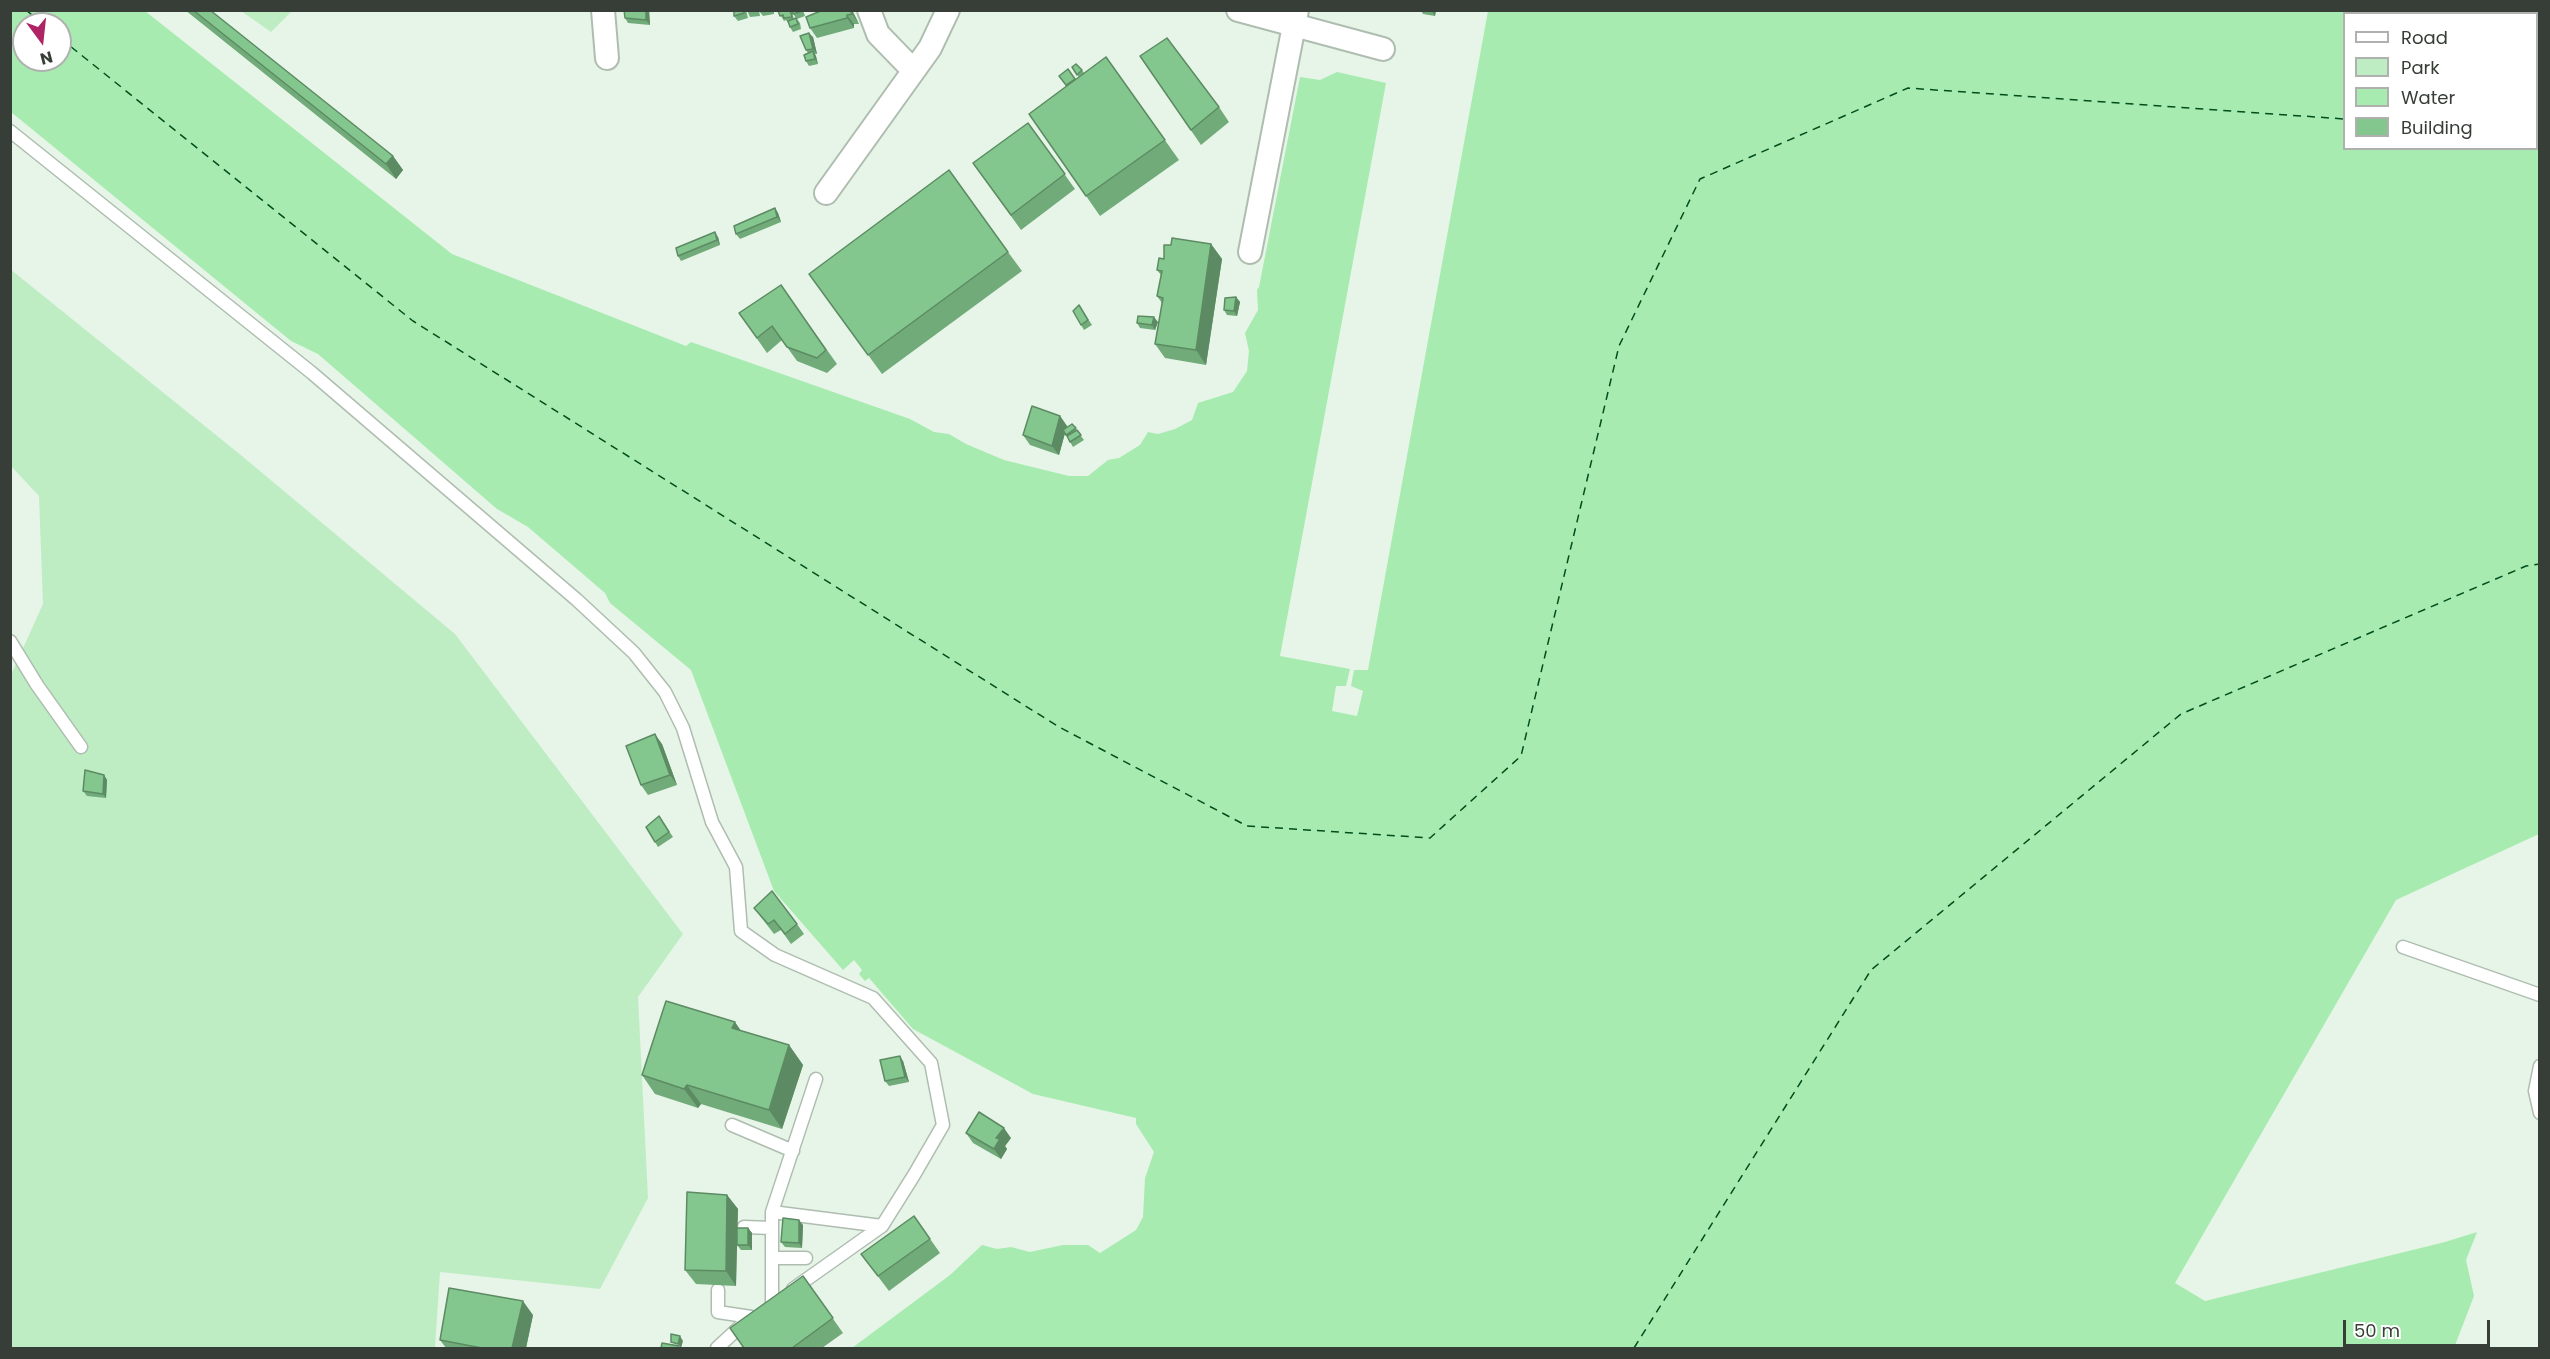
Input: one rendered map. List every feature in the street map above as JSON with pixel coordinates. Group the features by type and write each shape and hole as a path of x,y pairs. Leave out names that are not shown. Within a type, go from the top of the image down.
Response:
{"street":[{"path":"603,10 607,58"},
{"path":"869,10 878,34 913,70"},
{"path":"826,194 930,48 948,10"},
{"path":"1238,10 1296,17 1383,49"},
{"path":"1250,252 1296,17"}],"lane":[{"path":"10,131 312,373 577,600 634,653 665,692 683,728 712,822 736,867 741,930 775,955 873,998 931,1064 943,1125 882,1226 825,1268 751,1317 717,1348"},
{"path":"10,641 37,685 81,747"},
{"path":"2403,947 2540,995"},
{"path":"2540,1066 2535,1091 2540,1113"},
{"path":"772,1303 772,1212 816,1079"},
{"path":"732,1125 793,1151"},
{"path":"772,1212 882,1226"},
{"path":"744,1227 772,1228"},
{"path":"772,1258 806,1258"},
{"path":"717,1290 718,1312 751,1317"}],"green space":[{"path":"241,11 292,11 271,32"},
{"path":"10,269 242,456 455,634 683,934 638,997 648,1198 600,1289 440,1272 435,1348 11,1348 10,677 43,604 39,496 11,466"}],"water":[{"path":"10,11 145,11 452,254 686,346 691,342 910,419 934,432 949,434 1004,460 1069,476 1088,476 1108,460 1119,458 1140,445 1148,432 1158,434 1175,429 1192,420 1198,403 1233,392 1247,371 1249,351 1245,333 1258,310 1257,290 1300,77 1320,80 1337,72 1386,83 1280,656 1350,669 1346,686 1336,686 1332,711 1357,716 1363,691 1351,686 1354,670 1368,670 1488,11 2539,11 2539,834 2396,900 2175,1283 2205,1301 2445,1242 2477,1232 2466,1260 2474,1296 2454,1348 852,1348 950,1275 982,1245 997,1249 1011,1247 1030,1252 1063,1245 1088,1245 1100,1253 1136,1230 1143,1217 1145,1178 1154,1152 1136,1124 1136,1118 1033,1094 913,1029 869,978 865,981 859,974 862,970 854,960 843,970 774,891 691,670 610,603 605,593 528,527 497,509 318,354 291,341 11,112"}],"building":[{"path":"193,10 210,10 393,156 386,164"},
{"path":"624,10 646,10 646,20 625,18"},
{"path":"734,10 744,10 744,13 734,16"},
{"path":"790,10 792,17 784,18 778,11"},
{"path":"792,10 802,10 802,11 793,14"},
{"path":"823,10 850,10 852,14 847,15 847,18 810,28 806,17"},
{"path":"796,18 798,24 790,27 788,21"},
{"path":"809,33 813,49 806,50 800,36"},
{"path":"1167,38 1219,107 1191,130 1140,56"},
{"path":"813,51 815,59 806,61 804,55"},
{"path":"1106,57 1165,140 1086,196 1029,114"},
{"path":"1076,64 1082,70 1077,75 1072,67"},
{"path":"1068,69 1075,79 1066,85 1059,76"},
{"path":"1028,123 1065,174 1011,215 973,163"},
{"path":"949,170 1008,252 868,355 809,274"},
{"path":"775,208 777,217 736,234 734,226"},
{"path":"715,232 717,240 678,256 676,248"},
{"path":"1172,238 1211,244 1196,350 1155,344 1163,298 1157,296 1162,271 1157,270 1159,258 1164,259 1164,245 1171,245"},
{"path":"781,285 826,350 817,358 787,347 772,326 757,338 739,313"},
{"path":"1236,297 1234,311 1224,310 1225,298"},
{"path":"1079,305 1088,320 1081,325 1073,311"},
{"path":"1138,316 1154,317 1152,325 1137,323"},
{"path":"1032,406 1060,416 1052,446 1023,435"},
{"path":"1072,424 1076,428 1066,435 1063,430"},
{"path":"1077,430 1081,435 1070,442 1067,436"},
{"path":"655,734 670,775 641,785 626,746"},
{"path":"85,770 104,775 103,794 83,791"},
{"path":"659,816 669,832 655,842 646,827"},
{"path":"772,891 797,924 785,934 774,920 768,924 754,908"},
{"path":"666,1001 735,1022 732,1028 789,1045 769,1110 687,1085 684,1089 642,1075"},
{"path":"900,1056 905,1077 885,1081 880,1060"},
{"path":"979,1112 1004,1128 996,1138 1000,1139 994,1149 966,1133"},
{"path":"687,1192 727,1195 726,1271 685,1270"},
{"path":"914,1216 930,1239 878,1276 861,1254"},
{"path":"783,1218 799,1220 799,1243 781,1242"},
{"path":"737,1228 748,1228 748,1245 737,1245"},
{"path":"803,1276 833,1318 792,1348 744,1348 730,1328"},
{"path":"449,1288 523,1301 512,1348 482,1348 440,1340"},
{"path":"671,1334 680,1336 678,1344 671,1342"},
{"path":"662,1343 679,1346 678,1348 661,1348"}],"ferry route":[{"path":"72,48 413,321 1059,727 1247,826 1430,838 1521,756 1619,346 1700,179 1908,88 2343,119"},
{"path":"1634,1348 1871,970 2181,714 2526,566 2540,564"}]}
